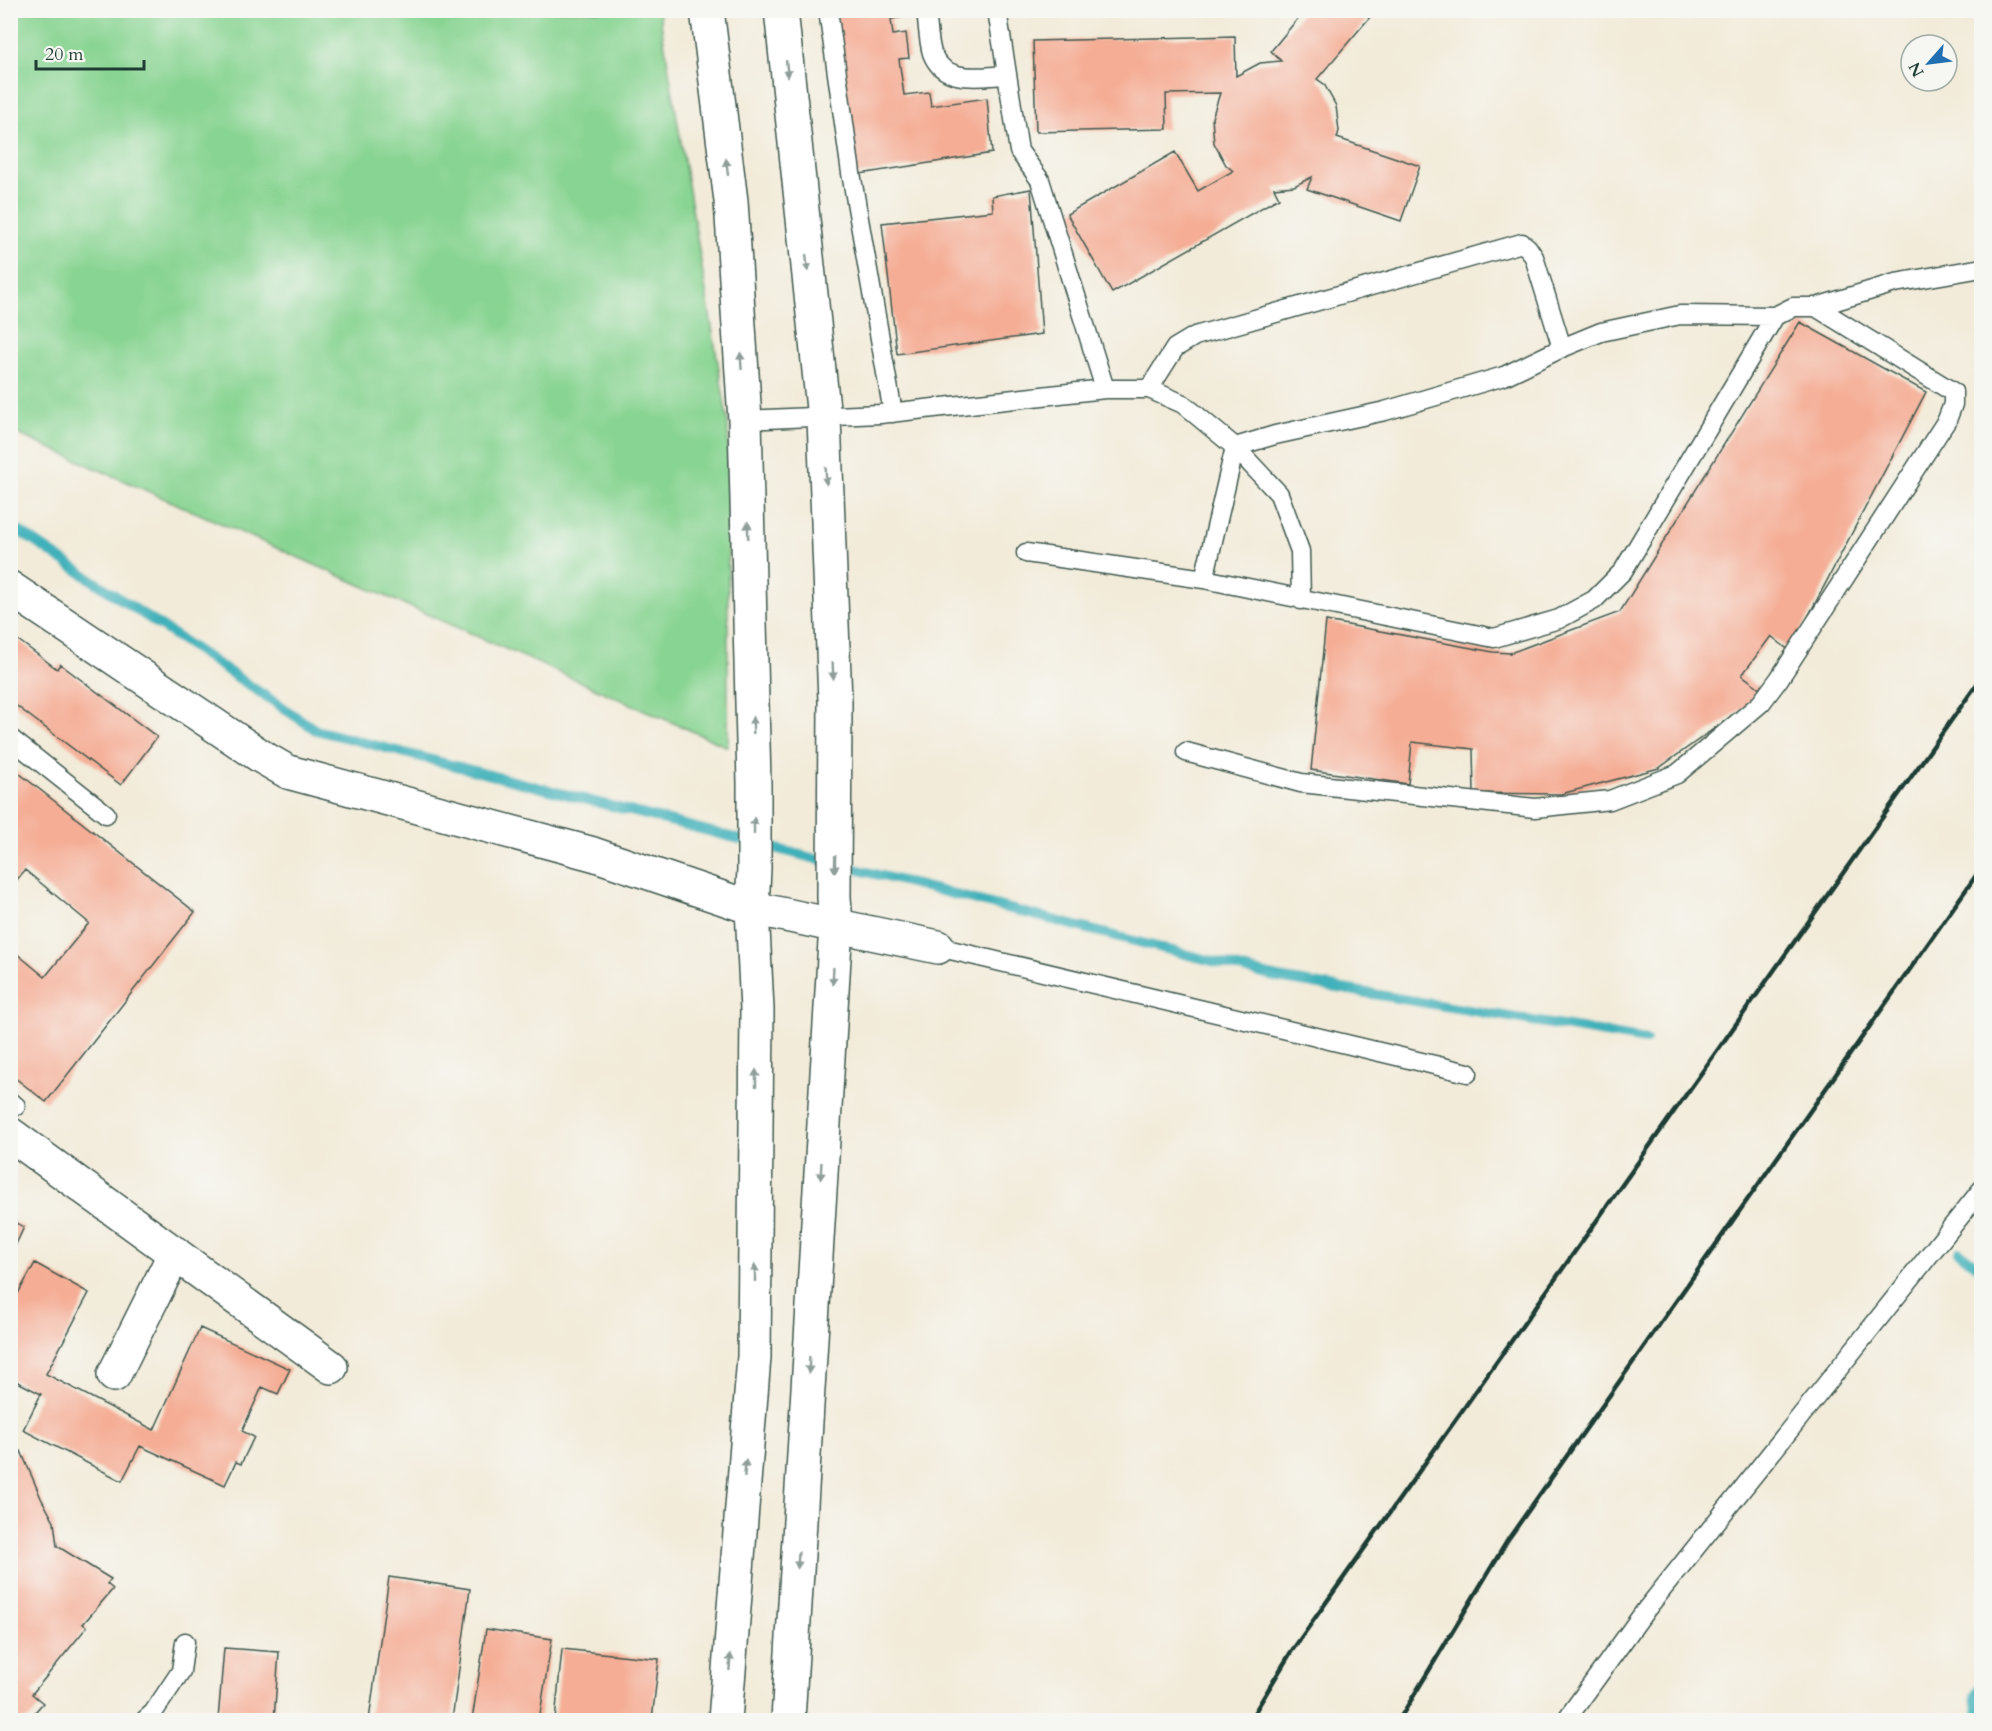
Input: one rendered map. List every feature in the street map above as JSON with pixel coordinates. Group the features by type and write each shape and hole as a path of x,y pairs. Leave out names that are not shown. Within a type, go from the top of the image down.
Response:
{"street":[{"path":"707,10 731,201 745,420 754,783 752,908 757,1010 754,1357 726,1720"},
{"path":"781,10 824,418 835,701 835,911 788,1720"},
{"path":"10,588 262,758 288,772 593,854 752,908 835,911 938,947"},
{"path":"12,1114 175,1253 331,1366"},
{"path":"114,1375 175,1253"}],"lane":[{"path":"828,10 851,173 893,413"},
{"path":"926,10 932,52 938,65 945,71 962,77 1007,75"},
{"path":"997,10 1019,151 1040,180 1105,389"},
{"path":"1149,389 1175,348 1195,336 1522,243 1534,256 1562,348"},
{"path":"1235,447 1275,435 1385,411 1504,376 1601,332 1680,315 1775,316 1793,307 1816,307 1895,283 1982,268"},
{"path":"1186,752 1301,783 1534,808 1610,800 1677,774 1761,703 1779,679 1947,420 1953,404 1953,392 1816,307"},
{"path":"1026,553 1204,579 1494,638 1559,619 1594,600 1623,570 1775,316"},
{"path":"745,420 893,413 1105,389 1149,389 1183,405 1235,447 1279,494 1300,551 1301,600"},
{"path":"1204,579 1235,447"},
{"path":"10,738 106,814"},
{"path":"938,947 1468,1072"},
{"path":"1566,1720 1645,1611 1982,1189"},
{"path":"145,1720 153,1713 181,1671 185,1642"}],"green space":[{"path":"11,10 659,11 728,423 728,747 11,431"}],"building":[{"path":"835,10 904,10 904,17 891,19 893,35 906,33 909,58 899,59 904,95 929,92 931,106 987,98 992,153 854,175"},
{"path":"1305,10 1376,10 1317,79 1324,84 1336,106 1339,131 1337,138 1420,166 1401,221 1307,189 1312,177 1294,186 1274,188 1279,198 1112,293 1067,214 1175,152 1198,191 1233,171 1226,165 1214,143 1212,118 1220,93 1166,94 1167,129 1036,132 1033,41 1235,36 1236,76 1260,63 1281,61 1271,51"},
{"path":"1031,189 1042,334 897,354 882,223 993,211 992,196"},
{"path":"1800,322 1926,392 1790,651 1771,636 1742,675 1765,692 1659,768 1561,794 1474,793 1473,749 1412,742 1408,784 1311,770 1326,621 1493,652 1510,653 1620,612"},
{"path":"10,634 57,669 60,664 157,737 121,785 10,701"},
{"path":"10,766 195,912 46,1102 10,1074 10,948 45,977 89,923 25,870 10,888"},
{"path":"10,1220 24,1227 10,1257"},
{"path":"35,1263 89,1293 46,1374 154,1430 200,1328 290,1369 278,1394 262,1387 242,1431 254,1437 241,1464 236,1462 225,1485 140,1446 122,1481 23,1430 41,1394 10,1378 10,1308"},
{"path":"21,1451 54,1522 57,1546 111,1579 107,1584 113,1589 83,1624 87,1627 32,1694 43,1703 28,1720 10,1720 10,1569 16,1562 10,1554 10,1459"},
{"path":"389,1577 470,1589 452,1720 369,1720"},
{"path":"486,1629 552,1639 539,1720 472,1720"},
{"path":"224,1648 279,1652 274,1720 218,1720"},
{"path":"562,1649 659,1659 652,1720 555,1720"}],"waterway":[{"path":"10,525 316,730 1278,978 1646,1040"},
{"path":"1959,1252 1982,1270"},
{"path":"1979,1720 1975,1695 1982,1684"}],"railway":[{"path":"1250,1720 1291,1652 1982,677"},
{"path":"1399,1720 1509,1538 1982,867"}]}
